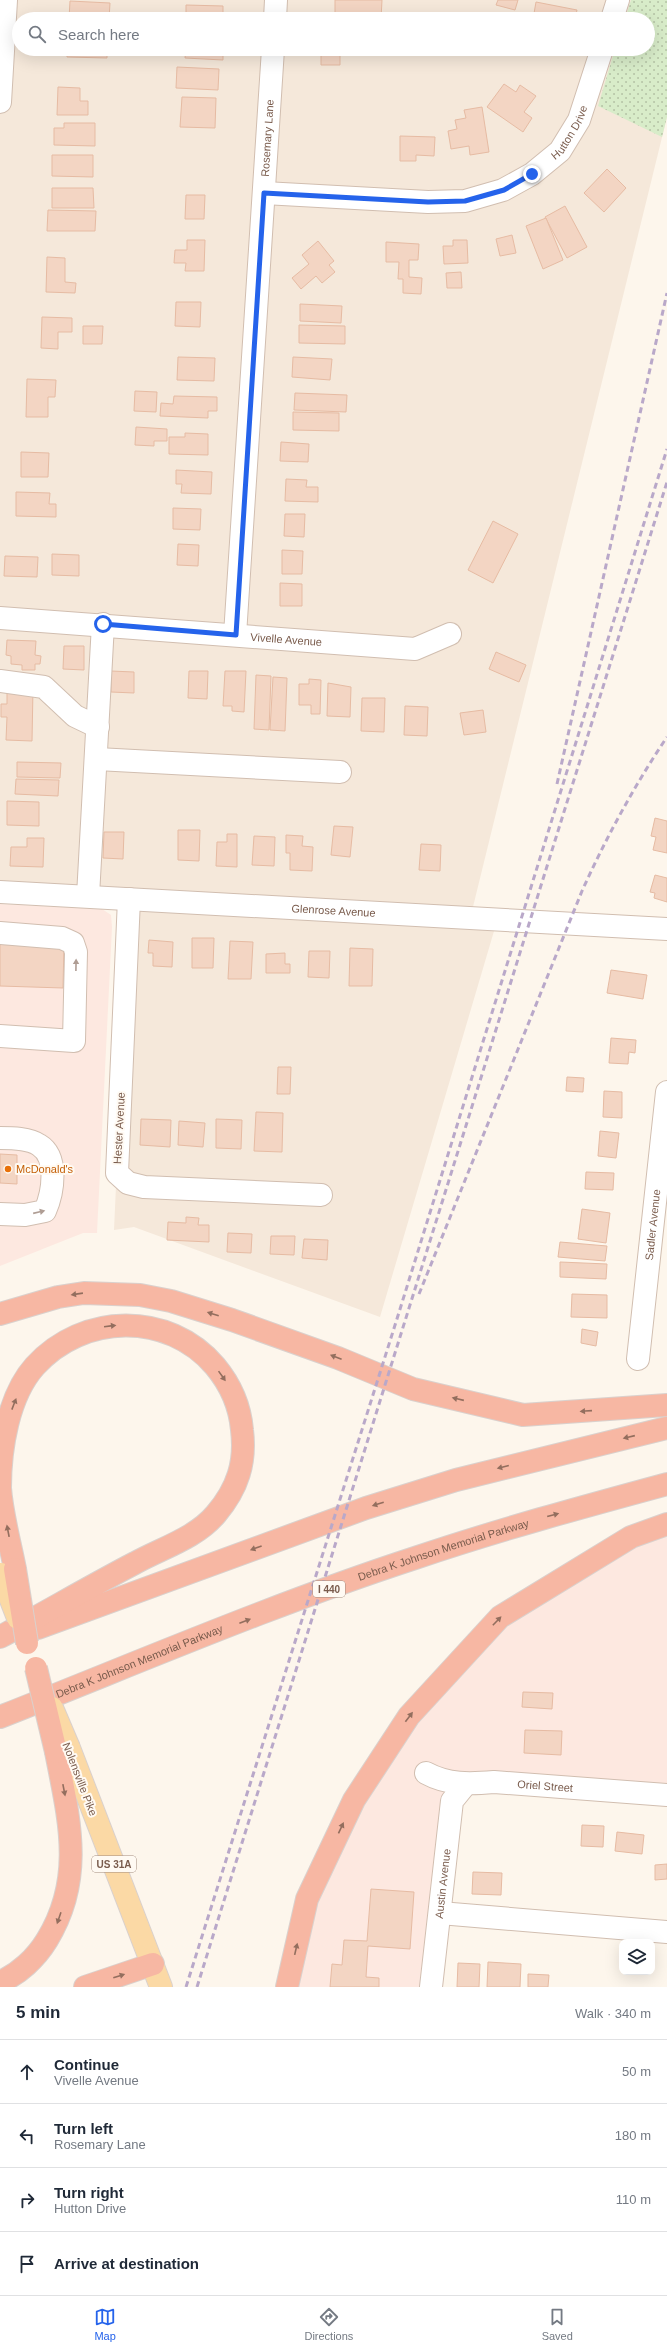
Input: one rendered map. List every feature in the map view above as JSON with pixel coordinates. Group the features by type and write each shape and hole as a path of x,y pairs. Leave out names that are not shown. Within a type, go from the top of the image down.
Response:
{"highway":[{"path":"0,1314 58,1297 84,1293 140,1295 171,1301 232,1320 338,1358 413,1389 523,1415 667,1404"},
{"path":"0,1638 135,1562 191,1534 215,1516 232,1493 242,1470 244,1446 241,1420 235,1398 223,1376 205,1355 186,1341 162,1330 133,1324 106,1325 77,1336 53,1349 34,1366 20,1387 8,1418 1,1459 0,1488 6,1571 27,1643"},
{"path":"0,1642 366,1508 456,1480 667,1428"},
{"name":"Debra K Johnson Memorial Parkway","path":"0,1718 226,1628 413,1558 528,1522 667,1484"},
{"path":"287,1987 308,1899 354,1800 409,1716 500,1617 631,1537 667,1524"},
{"path":"0,1982 26,1966 42,1948 58,1922 70,1878 70,1824 62,1750 36,1668"},
{"path":"85,1987 157,1977"}],"main road":[{"path":"27,1643 36,1668"},
{"name":"Nolensville Pike","path":"62,1750 157,1977"}],"street":[{"path":"0,102 6,0"},
{"path":"275,12 276,0"},
{"path":"614,12 618,0"},
{"name":"Rosemary Lane","path":"236,635 273,56"},
{"name":"Hutton Drive","path":"264,193 428,202 465,201 504,190 532,174 560,151 579,120 600,56"},
{"name":"Vivelle Avenue","path":"0,618 103,624 415,649 450,634"},
{"path":"88,896 97,759 103,624"},
{"path":"0,680 44,687 75,716 98,727"},
{"path":"97,759 340,772"},
{"name":"Glenrose Avenue","path":"0,892 667,929"},
{"name":"Hester Avenue","path":"129,899 117,1173 128,1183 144,1187 321,1195"},
{"path":"0,933 62,938 73,943 76,952 74,1040 0,1036"},
{"name":"Sadler Avenue","path":"638,1359 667,1092"},
{"path":"0,1138 19,1139 40,1145 52,1161 52,1197 45,1211 25,1215 0,1214"},
{"name":"Oriel Street","path":"426,1773 434,1777 465,1785 494,1782 667,1795"},
{"name":"Austin Avenue","path":"431,1987 452,1800 465,1785"},
{"path":"440,1913 667,1932"}],"shaded area":[{"path":"0,0 667,0 667,117 470,919 497,921 380,1317 134,1227 114,1230 129,899 0,892"},
{"path":"0,904 102,909 111,915 112,927 97,1233 83,1233 0,1266"},
{"path":"667,1524 667,1795 465,1785 431,1987 287,1987 307,1899 354,1800 500,1617"}],"green space":[{"path":"631,0 667,0 667,117 662,137 598,106 613,56 655,56 655,12 627,12"}],"building":[{"path":"335,0 382,0 381,12 335,12"},
{"path":"498,0 518,0 515,10 496,5"},
{"path":"70,1 110,3 109,12 69,12"},
{"path":"536,2 577,10 577,12 534,12"},
{"path":"186,5 223,6 223,12 186,12"},
{"path":"107,56 107,58 67,57"},
{"path":"185,56 223,56 223,60 185,58"},
{"path":"321,56 340,56 340,65 321,65"},
{"path":"177,67 219,69 218,90 176,88"},
{"path":"504,84 516,92 520,85 536,96 524,112 532,118 523,132 487,107"},
{"path":"58,87 80,88 80,101 88,101 88,115 57,115"},
{"path":"182,97 216,98 215,128 180,127"},
{"path":"482,107 489,152 470,155 469,146 451,149 448,131 457,129 455,120 466,118 464,110"},
{"path":"64,123 95,123 95,146 54,145 54,128 64,128"},
{"path":"400,136 435,137 434,156 416,155 416,161 400,161"},
{"path":"52,155 93,155 93,177 52,176"},
{"path":"607,169 626,188 604,212 584,193"},
{"path":"52,188 93,188 94,208 52,208"},
{"path":"186,195 205,195 204,219 185,219"},
{"path":"565,206 587,247 567,258 545,217"},
{"path":"48,210 96,211 95,231 47,231"},
{"path":"546,218 563,260 543,269 526,226"},
{"path":"512,235 516,253 500,256 496,239"},
{"path":"187,240 205,240 204,271 185,271 186,263 174,263 175,250 187,250"},
{"path":"453,240 467,240 468,263 444,264 443,246 453,246"},
{"path":"318,241 334,261 329,265 335,272 322,283 316,276 301,289 292,278 309,264 302,255"},
{"path":"386,242 419,244 418,260 409,260 409,277 422,278 421,294 403,293 403,279 398,279 399,262 386,262"},
{"path":"47,257 65,258 65,282 76,283 75,293 46,292"},
{"path":"461,272 462,288 447,288 446,273"},
{"path":"176,302 201,302 200,327 175,326"},
{"path":"300,304 342,306 341,323 300,321"},
{"path":"42,317 72,318 72,332 58,332 58,349 41,348"},
{"path":"299,325 345,326 345,344 299,343"},
{"path":"83,326 103,326 102,344 83,344"},
{"path":"178,357 215,358 214,381 177,380"},
{"path":"293,357 332,359 330,380 292,377"},
{"path":"27,379 56,380 55,397 48,397 48,417 26,417"},
{"path":"135,391 157,392 156,412 134,411"},
{"path":"295,393 347,395 346,412 294,410"},
{"path":"174,396 217,397 217,411 208,411 208,418 160,416 161,403 173,404"},
{"path":"293,412 339,413 339,431 293,430"},
{"path":"136,427 167,429 167,441 154,441 154,446 135,445"},
{"path":"185,433 208,434 208,455 169,454 169,437 185,437"},
{"path":"281,442 309,444 308,462 280,461"},
{"path":"21,452 49,453 48,477 21,477"},
{"path":"176,470 212,472 211,494 181,493 182,484 176,484"},
{"path":"286,479 307,480 306,487 318,487 318,502 285,501"},
{"path":"16,492 50,493 49,504 56,504 56,517 16,516"},
{"path":"173,508 201,509 200,530 173,529"},
{"path":"285,514 305,514 304,537 284,536"},
{"path":"493,521 518,534 493,583 468,570"},
{"path":"178,544 199,545 198,566 177,565"},
{"path":"282,550 303,551 302,574 282,574"},
{"path":"52,554 79,555 79,576 52,575"},
{"path":"5,556 38,557 37,577 4,576"},
{"path":"280,583 302,584 302,606 280,606"},
{"path":"7,640 36,641 35,655 41,656 40,664 35,664 35,670 22,670 22,665 11,664 11,656 6,655"},
{"path":"64,646 84,646 84,670 63,669"},
{"path":"496,652 526,665 519,682 489,669"},
{"path":"111,671 134,672 134,693 111,692"},
{"path":"189,671 208,671 207,699 188,698"},
{"path":"225,671 246,671 244,712 232,711 232,706 223,706"},
{"path":"256,675 271,676 269,730 254,729"},
{"path":"273,677 287,678 285,731 270,730"},
{"path":"309,679 321,680 320,714 311,714 311,705 299,705 299,684 309,684"},
{"path":"328,683 351,687 350,717 327,716"},
{"path":"7,688 33,688 32,741 6,740 7,717 1,717 1,704 7,704"},
{"path":"362,698 385,698 384,732 361,731"},
{"path":"405,706 428,707 427,736 404,735"},
{"path":"483,710 486,732 464,735 460,713"},
{"path":"17,762 61,763 60,778 17,777"},
{"path":"16,779 59,780 58,796 15,794"},
{"path":"7,801 39,802 39,826 7,825"},
{"path":"655,818 667,821 667,853 653,850 656,837 651,836"},
{"path":"334,826 353,827 350,857 331,855"},
{"path":"178,830 200,830 199,861 178,860"},
{"path":"104,832 124,832 123,859 103,858"},
{"path":"227,834 237,834 237,867 216,866 217,842 227,842"},
{"path":"286,835 303,836 302,846 313,847 312,871 290,870 290,853 286,853"},
{"path":"254,836 275,837 274,866 252,865"},
{"path":"27,838 44,838 43,867 10,866 11,847 27,847"},
{"path":"421,844 441,845 440,871 419,870"},
{"path":"655,875 667,878 667,902 654,898 655,893 650,892"},
{"path":"192,938 214,938 213,968 192,968"},
{"path":"149,940 173,942 172,967 153,966 153,953 148,953"},
{"path":"0,941 64,943 63,988 0,986"},
{"path":"230,941 253,942 251,979 228,979"},
{"path":"350,948 373,949 372,986 349,986"},
{"path":"309,951 330,951 329,978 308,977"},
{"path":"285,953 285,964 290,964 290,973 266,973 266,954"},
{"path":"611,970 647,975 643,999 607,993"},
{"path":"611,1038 636,1040 635,1053 629,1052 628,1064 609,1063"},
{"path":"278,1067 291,1067 290,1094 277,1094"},
{"path":"567,1077 584,1078 583,1092 566,1091"},
{"path":"604,1091 622,1092 622,1118 603,1117"},
{"path":"256,1112 283,1113 282,1152 254,1151"},
{"path":"141,1119 171,1120 170,1147 140,1145"},
{"path":"216,1119 242,1120 241,1149 216,1148"},
{"path":"179,1121 205,1123 203,1147 178,1145"},
{"path":"600,1131 619,1133 616,1158 598,1156"},
{"name":"McDonald's","path":"0,1154 17,1155 17,1184 0,1183"},
{"path":"586,1172 614,1173 613,1190 585,1189"},
{"path":"582,1209 610,1213 606,1243 578,1239"},
{"path":"186,1217 199,1218 198,1225 209,1225 209,1242 167,1240 168,1222 186,1223"},
{"path":"228,1233 252,1234 251,1253 227,1252"},
{"path":"271,1236 295,1236 294,1255 270,1254"},
{"path":"304,1239 328,1240 327,1260 302,1258"},
{"path":"560,1242 607,1246 605,1261 558,1257"},
{"path":"560,1262 607,1264 606,1279 560,1277"},
{"path":"572,1294 607,1295 607,1318 571,1317"},
{"path":"582,1329 598,1332 596,1346 581,1343"},
{"path":"523,1692 553,1693 552,1709 522,1707"},
{"path":"525,1730 562,1731 561,1755 524,1753"},
{"path":"582,1825 604,1826 603,1847 581,1846"},
{"path":"617,1832 644,1835 642,1854 615,1851"},
{"path":"667,1864 667,1879 655,1880 655,1865"},
{"path":"473,1872 502,1873 501,1895 472,1894"},
{"path":"371,1889 414,1892 410,1949 368,1946 366,1977 379,1978 379,1987 330,1987 332,1964 342,1965 344,1940 367,1941"},
{"path":"488,1962 521,1964 520,1987 487,1987"},
{"path":"458,1963 480,1964 479,1987 457,1987"},
{"path":"528,1974 549,1975 548,1987 528,1987"}],"railway":[{"path":"557,784 667,293"},
{"path":"186,1987 396,1322 667,449"},
{"path":"197,1987 667,482"},
{"path":"419,1294 582,891 621,812 667,737"}],"place":[{"name":"McDonald's","path":"8,1169"}],"route":[{"path":"103,624 236,635 264,193 428,202 465,201 504,190 532,174"}]}
